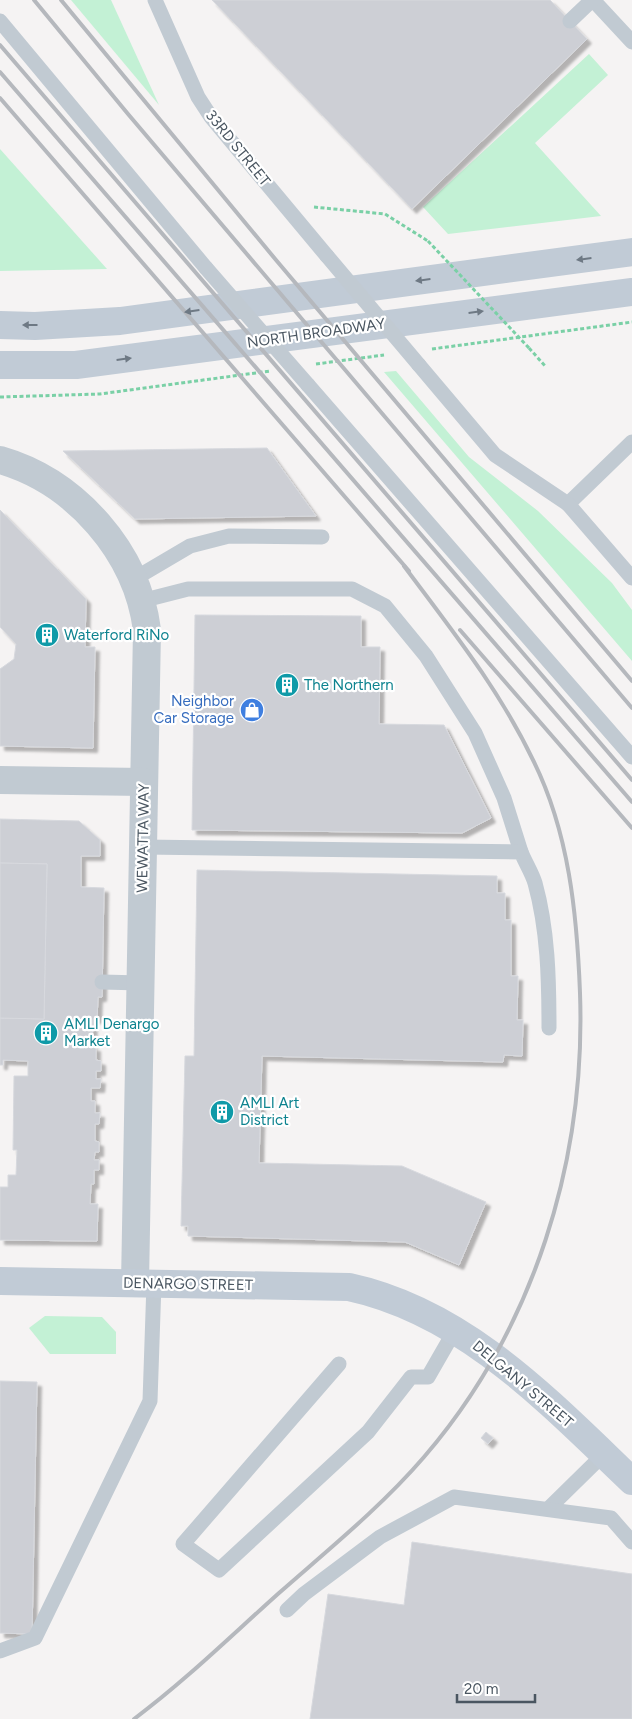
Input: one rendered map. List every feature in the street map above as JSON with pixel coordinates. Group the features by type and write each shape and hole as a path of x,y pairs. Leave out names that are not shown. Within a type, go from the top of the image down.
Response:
{"main road":[{"path":"0,325 35,326 120,321 632,252"},
{"name":"NORTH BROADWAY","path":"0,365 76,365 632,292"},
{"name":"DENARGO STREET","path":"0,1281 349,1286 375,1292"},
{"name":"DELGANY STREET","path":"375,1292 409,1306 455,1330 494,1355 622,1467"}],"street":[{"name":"WEWATTA WAY","path":"0,460 30,473 69,498 92,518 119,549 137,590 147,630 141,984 145,1283"},
{"path":"0,780 144,782"}],"lane":[{"name":"33RD STREET","path":"154,0 198,97 211,117 495,455 568,504 632,578"},
{"path":"570,21 592,0 632,42"},
{"path":"0,21 206,268 632,757"},
{"path":"568,504 632,442"},
{"path":"137,590 190,546 229,536 322,537"},
{"path":"137,590 352,589 385,606 426,656 475,733 504,798 521,852 535,882 545,938 549,980 550,1028"},
{"path":"143,847 521,852"},
{"path":"102,982 141,984"},
{"path":"0,1651 35,1638 150,1401 145,1283"},
{"path":"339,1364 183,1544 218,1570 368,1432 411,1377 428,1377 455,1330"},
{"path":"548,1509 622,1467"},
{"path":"287,1610 304,1594 380,1537 454,1497 611,1518 632,1542"}],"path":[{"path":"317,207 385,214 428,241 546,367"}],"green space":[{"path":"71,0 111,0 159,105"},
{"path":"589,54 608,75 535,143 601,216 448,234 423,207"},
{"path":"0,149 107,269 0,271"},
{"path":"396,371 469,457 538,511 612,583 632,610 632,661 384,372"},
{"path":"45,1316 102,1317 116,1332 116,1354 50,1354 29,1328"}],"building":[{"path":"212,0 550,0 587,39 412,209"},
{"path":"267,448 316,516 135,519 63,451"},
{"name":"Waterford RiNo","path":"0,510 86,599 85,647 95,647 93,748 0,746 0,669 14,659 16,644 0,627"},
{"name":"The Northern","path":"195,615 361,616 361,647 380,647 379,724 444,725 491,818 462,833 192,830"},
{"name":"AMLI Denargo Market","path":"0,819 79,821 100,840 100,856 81,856 81,887 104,888 102,997 98,997 97,1019 93,1019 92,1047 96,1047 96,1060 101,1061 101,1071 96,1071 96,1079 101,1079 100,1088 91,1088 91,1101 95,1101 95,1113 100,1113 99,1124 95,1124 95,1141 99,1142 99,1152 95,1152 94,1160 99,1160 99,1170 94,1170 94,1184 91,1184 90,1204 98,1204 97,1241 0,1240 0,1187 8,1187 8,1175 16,1175 17,1150 13,1150 14,1076 28,1076 28,1061 3,1060 3,1065 0,1065 0,1018 44,1019 47,864 0,863"},
{"path":"0,863 47,864 44,1019 0,1018"},
{"name":"AMLI Art District","path":"197,870 497,876 497,893 505,893 505,920 511,920 511,976 518,976 517,1020 523,1020 522,1056 504,1055 503,1062 262,1056 259,1163 402,1166 486,1202 459,1265 405,1242 188,1236 188,1226 181,1226 185,1056 194,1056"},
{"path":"0,1381 37,1382 32,1634 0,1633"},
{"path":"486,1432 493,1438 488,1444 481,1438"},
{"path":"412,1542 632,1574 632,1719 310,1719 328,1594 404,1605"}],"railway":[{"path":"34,0 128,114 632,708"},
{"path":"61,0 276,260 632,681"},
{"path":"0,45 632,780"},
{"path":"0,72 632,802"},
{"path":"0,98 409,571"},
{"path":"134,1719 190,1674 354,1527 424,1457 463,1407 496,1354 523,1298 546,1240 562,1180 574,1118 580,1056 580,993 576,933 569,874 563,845 545,787 520,734 490,684 457,636 404,566"},
{"path":"460,630 632,828"}],"place":[{"name":"Waterford RiNo","path":"47,635"},
{"name":"The Northern","path":"287,685"},
{"name":"Neighbor Car Storage","path":"252,710"},
{"name":"AMLI Denargo Market","path":"46,1033"},
{"name":"AMLI Art District","path":"222,1112"}]}
